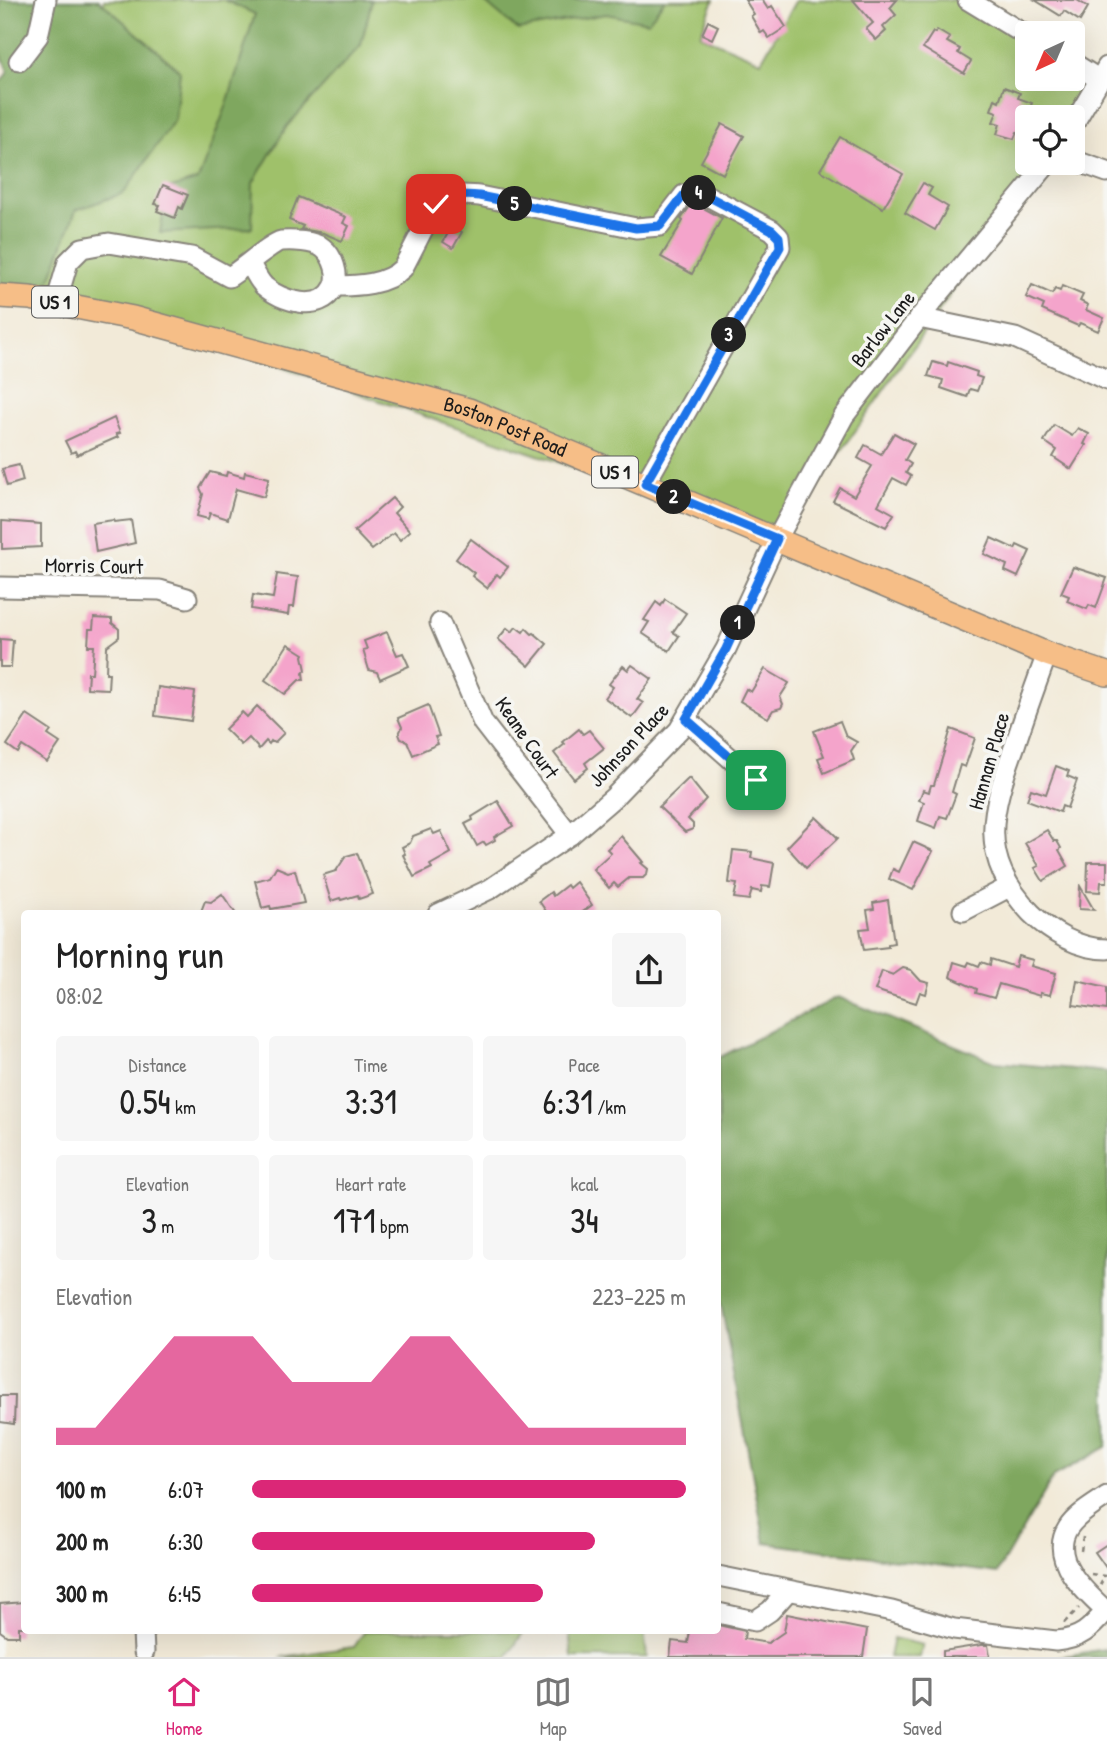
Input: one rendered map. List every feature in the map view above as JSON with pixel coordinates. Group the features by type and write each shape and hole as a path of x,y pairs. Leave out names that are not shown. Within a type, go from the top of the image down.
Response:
{"main road":[{"name":"Boston Post Road","path":"0,296 30,298 133,318 470,410 1047,653 1107,674"}],"street":[{"path":"19,61 38,36 46,0"},
{"path":"968,0 1015,29"},
{"path":"1085,68 1103,73 1085,105"},
{"path":"1085,164 1107,172"},
{"name":"Barlow Lane","path":"777,539 844,416 919,318 1038,175"},
{"path":"334,286 376,282 397,274 403,268 436,204 443,198 455,195 479,196 636,228 660,226 684,195 699,193 772,230 779,237 780,247 645,484"},
{"path":"56,303 68,261 82,248 109,243 192,257 229,277 279,241 300,241 322,247 331,258 336,270 334,286 325,298 312,303 278,297 262,284 250,263"},
{"path":"919,318 1015,338 1107,380"},
{"name":"Johnson Place","path":"446,910 490,889 570,835 613,798 679,730 726,649 777,539"},
{"name":"Morris Court","path":"0,587 160,590 187,598"},
{"name":"Keane Court","path":"440,623 484,723 570,835"},
{"name":"Hannan Place","path":"1047,653 1003,777 994,813 993,839 1009,887 1036,918 1077,944 1107,949"},
{"path":"686,719 756,780"},
{"path":"963,911 1009,887"},
{"path":"721,1577 892,1611 954,1629 1056,1641 1072,1640 1084,1633 1107,1611 1084,1589 1070,1570 1063,1557 1062,1543 1068,1527 1107,1496"},
{"path":"721,1614 755,1621 770,1611 788,1591"},
{"path":"143,1634 144,1652"}],"path":[{"path":"1081,1550 1083,1536"}],"green space":[{"path":"0,0 99,0 180,71 175,119 124,193 76,210 47,287 0,286 0,82 8,72 0,51"},
{"path":"104,0 714,0 700,35 761,61 796,0 957,0 1015,32 1015,91 1085,91 1085,72 1100,80 1082,105 1015,105 1015,175 1034,175 771,552 742,525 47,287 30,298"},
{"path":"224,0 372,0 361,45 287,126 253,183 252,228 160,233 168,189 198,180 227,104 255,14"},
{"path":"482,0 665,0 648,22 606,14 518,30"},
{"path":"838,997 995,1062 1107,1072 1107,1447 1054,1476 997,1573 765,1543 721,1304 721,1056"},
{"path":"363,1634 522,1634 507,1657 280,1657 354,1647"},
{"path":"569,1634 644,1634 647,1657 572,1657"},
{"path":"893,1638 923,1645 920,1657 889,1657"},
{"path":"1105,1649 1107,1657 1059,1657"}],"building":[{"path":"745,0 762,0 768,9 772,6 786,27 769,38 764,31 761,33"},
{"path":"853,0 897,0 890,8 896,15 883,27 886,31 876,40 866,29 873,23"},
{"path":"1035,0 1077,0 1088,7 1080,21 1064,11 1061,16"},
{"path":"708,21 718,26 712,39 702,34"},
{"path":"937,30 950,38 947,42 960,49 958,53 971,61 964,73 923,48"},
{"path":"1004,87 1020,93 1018,98 1032,103 1015,105 1014,139 997,134 1000,124 993,122 997,112 991,110 995,99 999,101"},
{"path":"722,124 744,136 723,174 701,162"},
{"path":"840,137 903,174 883,208 820,170"},
{"path":"923,183 932,188 928,195 948,207 935,230 905,213"},
{"path":"163,185 188,195 175,218 157,211 160,205 155,204"},
{"path":"298,197 346,217 343,223 349,226 342,241 323,233 301,229 303,226 289,220"},
{"path":"691,205 698,205 722,218 692,274 661,257"},
{"path":"452,226 462,232 453,248 443,242"},
{"path":"1032,285 1052,294 1055,289 1060,291 1062,286 1083,295 1080,301 1088,305 1086,310 1104,318 1098,331 1080,323 1078,326 1042,310 1044,305 1026,297"},
{"path":"933,362 947,366 948,362 977,372 976,376 982,378 977,391 970,389 967,397 941,388 943,380 928,376"},
{"path":"114,418 120,433 116,434 118,437 77,455 75,451 71,453 65,441"},
{"path":"1054,425 1072,436 1078,428 1089,434 1084,444 1086,445 1071,469 1053,457 1057,450 1044,441"},
{"path":"894,433 914,444 905,460 911,464 906,473 911,476 906,485 893,478 878,505 894,514 886,527 833,501 840,488 854,496 872,466 858,458 865,445 881,454"},
{"path":"19,465 23,481 7,486 2,469"},
{"path":"210,472 226,476 227,472 244,477 245,472 269,478 264,497 236,489 228,519 210,513 208,519 197,516 203,494 200,488"},
{"path":"392,498 400,507 394,513 410,531 400,540 394,533 372,550 354,531"},
{"path":"131,520 135,543 96,552 92,523"},
{"path":"2,521 41,524 41,547 2,549"},
{"path":"991,538 1015,549 1017,545 1030,551 1018,577 1005,571 1007,565 984,554"},
{"path":"471,539 508,567 500,577 497,574 487,588 456,559"},
{"path":"1073,567 1107,578 1096,608 1089,605 1087,609 1067,601 1069,596 1061,593"},
{"path":"277,574 298,577 294,607 289,607 288,615 251,609 253,595 273,598"},
{"path":"665,599 686,613 673,632 679,636 669,651 642,633 649,622 644,620 656,602 661,606"},
{"path":"94,618 112,619 112,623 119,629 119,637 107,646 108,689 87,688 88,673 92,673 94,646 88,646 89,629 93,629"},
{"path":"516,627 523,632 526,628 547,644 529,666 498,639 507,628 512,632"},
{"path":"387,632 397,655 403,653 409,666 380,679 377,672 369,670 363,650 367,649 364,641"},
{"path":"0,639 13,640 11,667 0,667"},
{"path":"288,644 304,654 306,670 303,673 304,680 299,680 285,694 265,680"},
{"path":"632,665 652,679 637,699 643,703 632,718 605,698 613,687 609,684 623,666 628,670"},
{"path":"765,669 789,683 780,697 783,704 781,708 773,710 768,718 740,701 746,689 751,692"},
{"path":"158,687 195,692 191,721 155,716"},
{"path":"428,705 439,736 435,737 438,744 413,755 407,741 401,739 399,734 402,727 398,718"},
{"path":"257,706 284,733 274,743 271,741 269,744 266,741 259,749 249,738 241,745 225,729 242,712 247,717"},
{"path":"27,715 51,731 48,735 60,743 47,762 22,746 18,753 7,745"},
{"path":"840,721 846,736 857,742 851,751 854,760 824,773 818,758 824,756 814,731"},
{"path":"579,729 583,734 589,730 604,748 585,763 588,768 574,779 554,753"},
{"path":"951,729 975,738 965,767 960,765 952,792 956,794 947,818 940,816 936,828 918,821 924,802 919,800 923,790 929,792 931,785 934,785"},
{"path":"1056,766 1069,771 1067,776 1077,780 1067,808 1062,806 1060,812 1027,800 1031,789 1046,794"},
{"path":"689,778 706,799 688,819 693,824 693,829 685,832 659,807"},
{"path":"498,801 513,826 486,845 484,842 477,846 465,824"},
{"path":"816,817 838,838 806,868 787,847"},
{"path":"431,829 434,834 441,831 451,853 430,865 432,868 414,877 402,847 410,843 413,836"},
{"path":"1047,830 1054,841 1057,841 1068,866 1043,881 1035,868 1039,866 1025,843"},
{"path":"621,836 648,869 647,874 643,878 629,878 618,887 614,883 609,888 593,869 611,853 607,849"},
{"path":"913,842 933,851 913,890 889,879 893,869 899,872"},
{"path":"733,850 752,852 751,858 774,863 770,887 762,886 761,892 752,890 749,900 734,898 737,884 729,883"},
{"path":"357,853 373,894 359,899 358,895 331,901 323,875 336,871 346,856"},
{"path":"1088,862 1107,862 1107,882 1101,882 1100,892 1087,891"},
{"path":"276,867 288,872 295,870 304,903 262,908 255,881 270,877"},
{"path":"576,882 592,905 585,910 545,910 539,901 551,892 553,896 567,885 569,888"},
{"path":"1080,886 1094,910 1079,909"},
{"path":"222,894 233,910 202,910 205,901 211,902"},
{"path":"888,900 894,943 888,944 888,947 864,950 860,929 870,928 867,910 874,909 873,903"},
{"path":"1018,956 1033,960 1031,966 1056,973 1050,995 1040,993 1040,996 999,984 994,998 976,993 977,989 950,977 954,962 967,966 969,962 979,966 981,962 990,965 991,959 1015,967"},
{"path":"903,968 911,970 921,981 929,983 926,994 920,992 916,1003 875,990 882,971 893,975"},
{"path":"1077,980 1107,987 1107,1010 1073,1005"},
{"path":"0,1396 15,1396 14,1424 0,1422"},
{"path":"1107,1544 1107,1569 1095,1552"},
{"path":"21,1602 19,1636 7,1636 0,1631 0,1604"},
{"path":"787,1614 867,1630 863,1657 670,1657 672,1641 688,1643 690,1634 721,1634 721,1626 745,1631 744,1639 768,1643 784,1632"},
{"path":"988,1645 990,1657 943,1657 943,1651"}],"route":[{"path":"436,204 443,198 455,195 479,196 636,228 652,228 660,226 684,195 692,192 704,194 772,230 779,237 780,247 645,484 777,539 726,649 686,719 756,780"}]}
